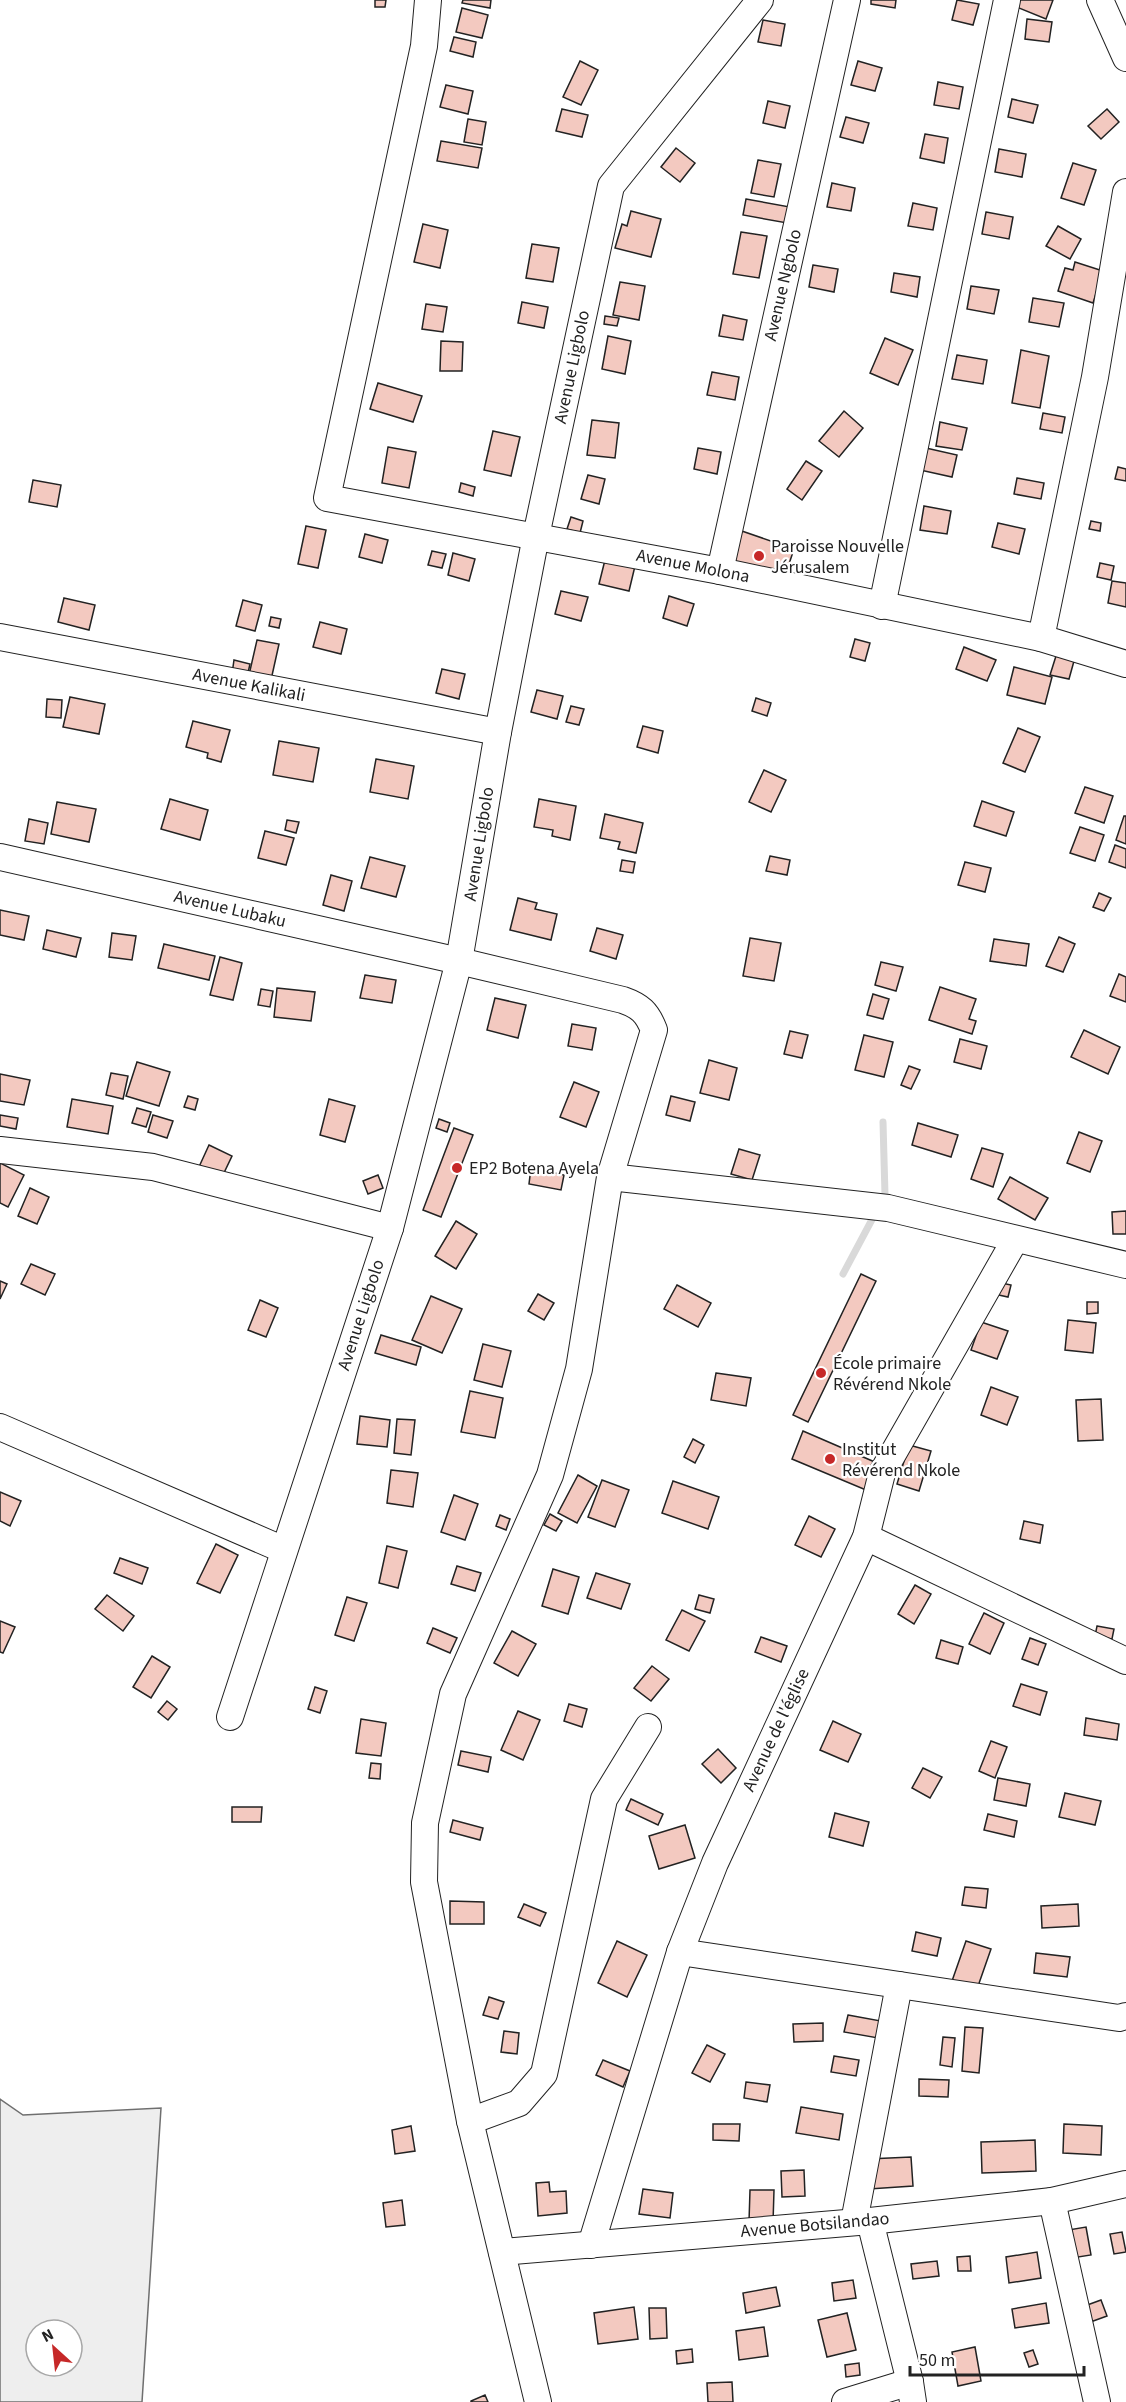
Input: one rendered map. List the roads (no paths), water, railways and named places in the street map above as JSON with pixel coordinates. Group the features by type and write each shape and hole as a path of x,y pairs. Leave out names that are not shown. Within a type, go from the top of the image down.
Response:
{"street":[{"name":"Avenue Molona","path":"428,0 424,46 327,498 720,571 1041,638 1126,664"},
{"name":"Avenue Ligbolo","path":"230,1717 390,1228 459,960 498,732 536,536 611,186 760,0"},
{"name":"Avenue Ngbolo","path":"720,571 847,0"},
{"path":"882,606 1007,0"},
{"path":"1108,4 1126,58"},
{"path":"1041,638 1095,377 1126,192"},
{"name":"Avenue Kalikali","path":"0,637 498,732"},
{"name":"Avenue Lubaku","path":"0,857 459,960 623,1000 639,1006 648,1016 654,1030 610,1177 579,1369 550,1475 453,1695 424,1823 424,1882 470,2121 538,2402"},
{"path":"0,1150 153,1167 390,1228"},
{"path":"610,1177 878,1206 1126,1265"},
{"name":"Avenue de l'église","path":"591,2245 680,1952 716,1863 866,1537 882,1473 1015,1240"},
{"path":"0,1427 284,1550"},
{"path":"866,1537 1126,1661"},
{"path":"470,2121 519,2103 544,2074 604,1799 648,1728"},
{"path":"680,1952 1119,2018 1126,2016"},
{"path":"845,2402 911,2392 862,2222 899,1985"},
{"name":"Avenue Botsilandao","path":"502,2252 862,2222 1052,2201 1126,2184"},
{"path":"1052,2201 1097,2402"}],"waterway":[{"path":"881,1203 885,1195 883,1122"},
{"path":"843,1274 876,1212"}],"place":[{"name":"Paroisse Nouvelle Jérusalem","path":"759,556"},
{"name":"EP2 Botena Ayela","path":"457,1168"},
{"name":"École primaire Révérend Nkole","path":"821,1373"},
{"name":"Institut Révérend Nkole","path":"830,1459"}]}
